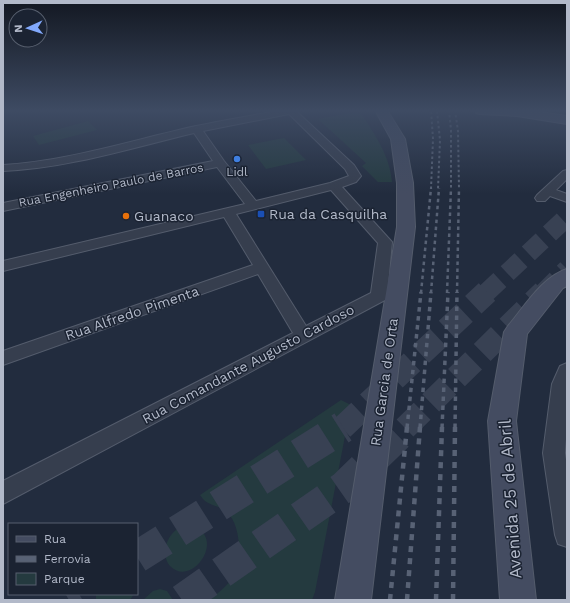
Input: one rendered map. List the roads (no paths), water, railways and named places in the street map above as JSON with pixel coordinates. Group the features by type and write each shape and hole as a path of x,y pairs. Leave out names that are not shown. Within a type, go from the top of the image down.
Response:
{"street":[{"path":"3,168 20,167 113,151 162,138"},
{"name":"Rua Engenheiro Paulo de Barros","path":"203,138 252,206"},
{"path":"3,266 350,182 354,178 350,167 320,138"},
{"name":"Rua Garcia de Orta","path":"385,138 401,163"},
{"name":"Rua Garcia de Orta","path":"353,600 406,227 405,183 398,138"},
{"name":"Rua Engenheiro Paulo de Barros","path":"3,207 220,163"},
{"path":"567,173 545,194 567,198"},
{"name":"Rua Comandante Augusto Cardoso","path":"3,493 379,296 385,242 334,186"},
{"path":"228,212 302,336"},
{"name":"Rua Alfredo Pimenta","path":"3,358 261,268"},
{"name":"Avenida 25 de Abril","path":"518,600 502,421 516,332 556,283 567,276"},
{"path":"567,371 561,384 554,453 567,535"}],"tunnel":[{"path":"486,293 567,217"},
{"path":"544,292 567,269"},
{"path":"342,428 487,292"},
{"path":"405,428 544,292"},
{"path":"138,556 343,427"},
{"path":"182,600 344,487 406,427"},
{"path":"69,600 77,595"}],"railway":[{"path":"431,189 433,138"},
{"path":"438,189 440,138"},
{"path":"451,138 451,188"},
{"path":"458,138 459,188"},
{"path":"421,293 431,188"},
{"path":"431,293 439,188"},
{"path":"447,293 451,188"},
{"path":"457,293 459,188"},
{"path":"407,428 421,292"},
{"path":"420,428 431,292"},
{"path":"442,428 448,292"},
{"path":"455,428 457,292"},
{"path":"390,600 407,427"},
{"path":"407,600 420,427"},
{"path":"436,600 442,427"},
{"path":"453,600 455,427"}],"place":[{"name":"Lidl","path":"237,159"},
{"name":"Rua da Casquilha","path":"261,214"},
{"name":"Guanaco","path":"126,216"}]}
